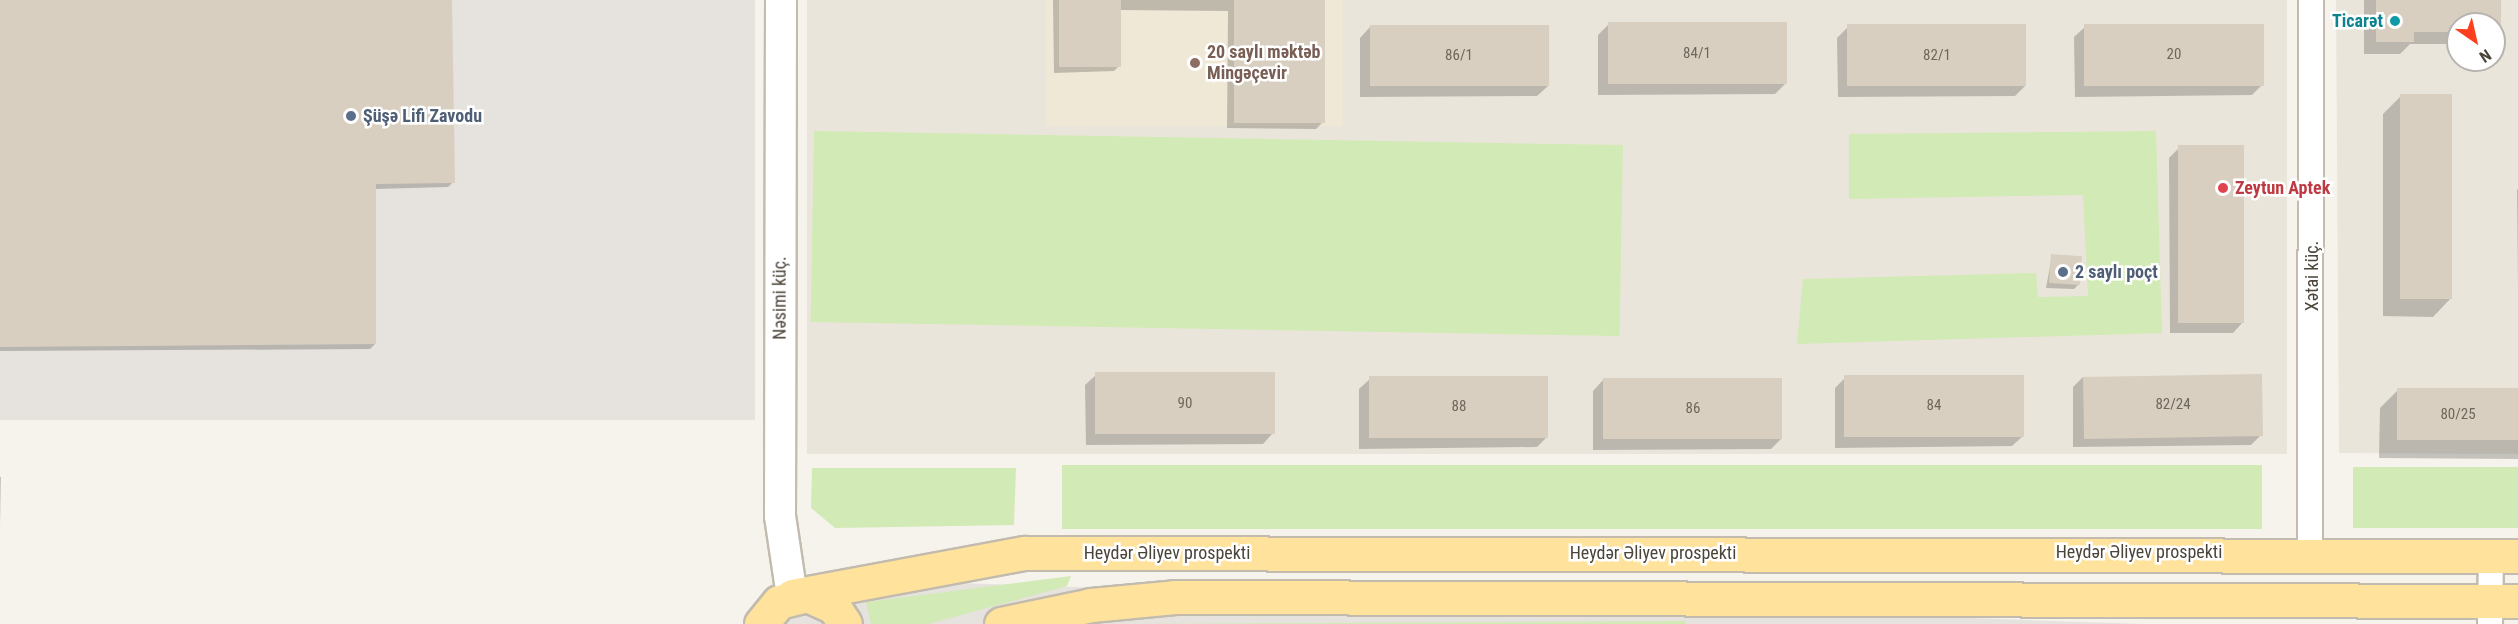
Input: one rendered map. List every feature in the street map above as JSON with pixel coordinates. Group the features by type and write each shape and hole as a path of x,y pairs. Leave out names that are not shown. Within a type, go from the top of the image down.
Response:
{"main road":[{"name":"Heydər Əliyev prospekti","path":"734,624 777,607 1025,553 2310,552 2504,556"},
{"path":"1001,624 1091,605 1175,597 2500,609"},
{"path":"777,607 821,598 845,624"}],"street":[{"name":"Nəsimi küç.","path":"777,607 780,516 781,0"},
{"name":"Xətai küç.","path":"2310,552 2311,0"},
{"path":"2500,609 2504,556"}],"shaded area":[{"name":"Şüşə Lifi Zavodu","path":"0,0 755,0 755,420 0,420"},
{"path":"807,0 2287,0 2287,454 807,454"},
{"name":"20 saylı məktəb Mingəçevir","path":"1046,0 1343,0 1343,126 1046,126"},
{"path":"2336,0 2518,0 2518,454 2339,453"},
{"path":"875,580 2142,624 751,624"}],"green space":[{"path":"814,131 1623,145 1620,336 811,322"},
{"path":"2156,131 2162,333 1797,344 1803,279 2036,273 2038,297 2088,296 2083,195 1849,199 1849,134"},
{"path":"1062,465 2262,465 2262,529 1062,529"},
{"path":"2353,467 2518,467 2518,528 2353,528"},
{"path":"812,468 1016,468 1014,525 835,528 811,508"},
{"path":"1071,576 1067,586 928,624 871,624 866,602"},
{"path":"1686,621 1686,624 1143,624"}],"building":[{"path":"0,0 452,0 455,183 376,184 376,344 0,347"},
{"path":"1059,0 1121,0 1121,67 1059,67"},
{"path":"1234,0 1325,0 1325,123 1234,123"},
{"path":"2376,0 2501,0 2501,12 2446,12 2446,32 2414,32 2414,42 2376,42"},
{"path":"1608,22 1787,22 1787,84 1608,84"},
{"path":"1847,24 2026,24 2026,86 1847,86"},
{"path":"2084,24 2264,24 2264,86 2084,86"},
{"path":"1370,25 1549,25 1549,86 1370,86"},
{"path":"2400,94 2452,94 2452,299 2400,299"},
{"path":"2178,145 2244,145 2244,323 2178,323"},
{"path":"2051,254 2082,256 2080,285 2049,283"},
{"path":"1095,372 1275,372 1275,434 1095,434"},
{"path":"2262,374 2263,436 2084,439 2083,377"},
{"path":"1844,375 2024,375 2024,437 1844,437"},
{"path":"1369,376 1548,376 1548,438 1369,438"},
{"path":"1603,378 1782,378 1782,439 1603,439"},
{"path":"2397,388 2518,388 2518,440 2397,440"}],"place":[{"name":"Ticarət","path":"2395,21"},
{"name":"20 saylı məktəb Mingəçevir","path":"1195,63"},
{"name":"Şüşə Lifi Zavodu","path":"351,116"},
{"name":"Zeytun Aptek","path":"2223,188"},
{"name":"2 saylı poçt","path":"2063,272"}]}
